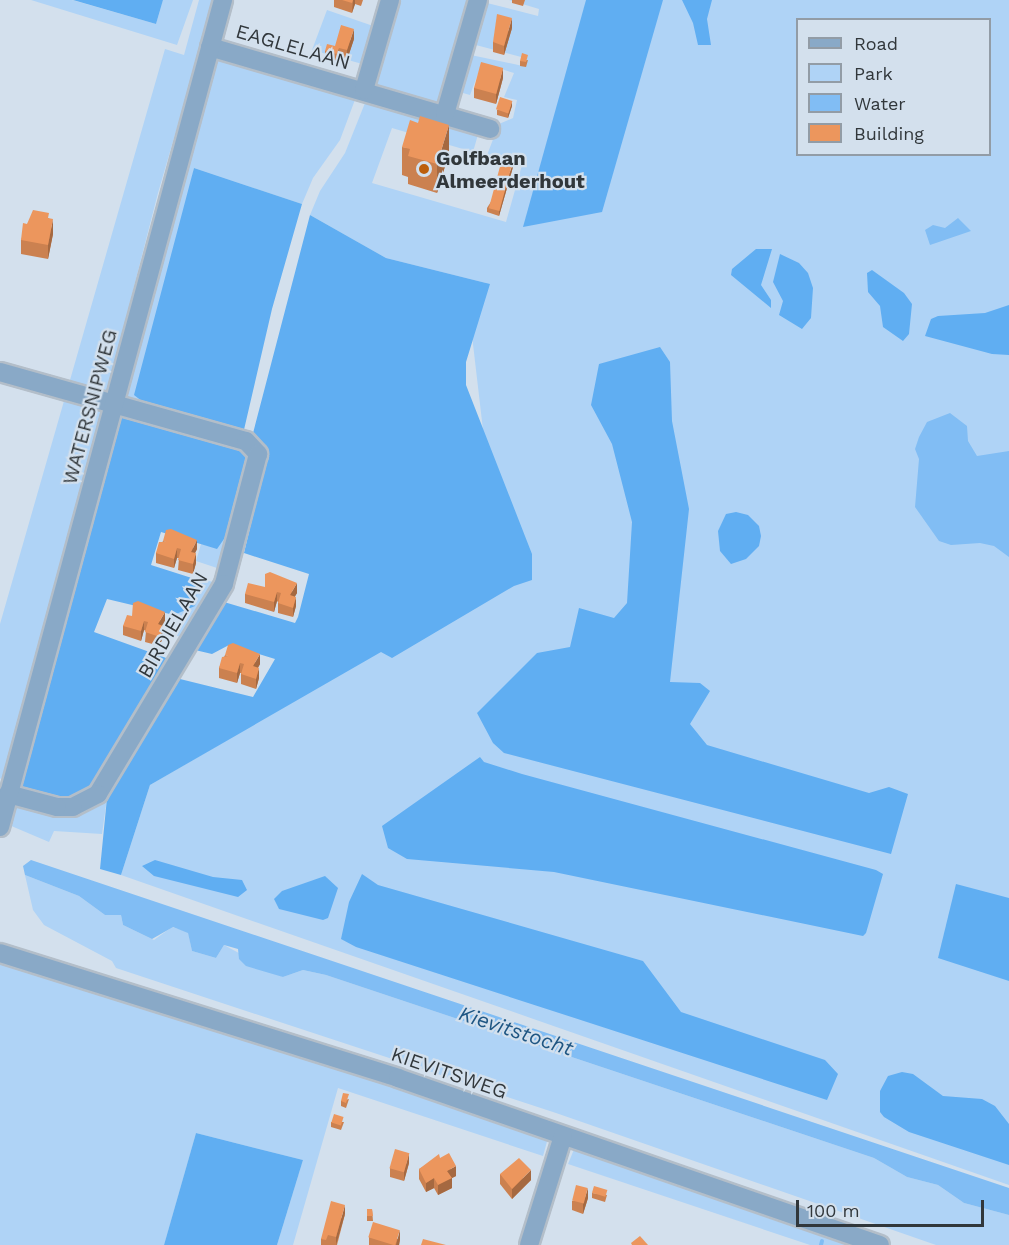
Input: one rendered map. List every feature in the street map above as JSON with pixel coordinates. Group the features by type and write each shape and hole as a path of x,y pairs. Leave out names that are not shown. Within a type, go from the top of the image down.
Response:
{"street":[{"name":"WATERSNIPWEG","path":"0,827 223,0"},
{"name":"EAGLELAAN","path":"363,90 390,0"},
{"path":"445,114 478,0"},
{"name":"EAGLELAAN","path":"210,47 490,129"},
{"path":"0,372 115,402"},
{"name":"BIRDIELAAN","path":"8,794 57,807 73,807 98,794 224,584 234,551 257,465 256,448 246,441 115,402"},
{"name":"KIEVITSWEG","path":"0,953 398,1078 880,1245"},
{"path":"529,1245 563,1136"}],"green space":[{"path":"31,0 72,0 156,24 163,0 193,0 177,45"},
{"path":"199,0 214,0 158,193 10,771 0,779 0,624 165,49 184,55"},
{"path":"395,0 471,0 439,102 429,105 373,85"},
{"path":"509,0 1009,0 1009,1185 121,875 150,785 394,642 485,447 471,327 486,283 386,258 310,215 320,191 345,153 367,98 479,131 473,152 392,128 372,183 506,222 522,165 487,155 499,124 513,118 517,100 504,97 514,73 482,63 470,95 456,91 466,54 523,66 525,58 472,44 483,2 538,16 539,9"},
{"path":"327,10 376,27 366,65 312,50"},
{"path":"216,57 356,97 340,140 313,178 302,204 194,168 147,405 131,400 123,392"},
{"path":"231,529 223,570 196,561 201,544 217,548"},
{"path":"199,578 216,583 183,638 175,635 181,618 174,615 194,606"},
{"path":"107,798 102,834 54,831 49,842 9,825 11,808 16,803 79,811"},
{"path":"25,875 79,896 105,915 121,915 123,925 154,940 172,927 188,932 192,951 216,958 224,945 283,977 303,970 326,975 874,1158 907,1177 938,1185 964,1203 1009,1215 1009,1245 936,1245 556,1113 116,968 112,961 44,925 33,910"},
{"path":"0,959 331,1063 548,1138 543,1156 338,1088 293,1245 277,1245 303,1160 196,1133 164,1245 0,1245"},
{"path":"575,1147 863,1245 810,1245 568,1164"}],"shaded area":[{"path":"73,0 163,0 156,24"},
{"path":"586,0 663,0 602,212 523,227"},
{"path":"682,0 712,0 707,19 711,45 698,45 693,23"},
{"path":"194,168 302,204 272,309 243,434 147,405 134,395"},
{"path":"310,215 386,258 490,284 466,362 466,385 532,554 532,580 514,586 392,658 381,652 150,785 121,875 100,869 107,798 180,679 253,697 275,659 229,645 212,654 195,650 224,602 295,623 298,617 309,574 244,553 266,461 263,448 252,437"},
{"path":"756,249 772,249 761,285 771,300 771,308 731,275 732,269"},
{"path":"780,254 799,263 808,273 813,288 811,318 802,329 779,315 783,301 773,282"},
{"path":"872,270 904,293 912,304 909,334 903,341 883,327 880,306 868,292 867,273"},
{"path":"1009,305 1009,355 992,354 925,336 931,319 938,316 985,313"},
{"path":"660,347 670,362 672,421 689,509 670,682 700,683 710,691 690,724 707,745 869,793 889,787 908,794 891,854 504,753 493,743 477,713 537,653 570,647 579,608 614,618 627,603 632,522 612,444 591,405 599,364"},
{"path":"118,411 248,447 253,456 231,529 217,549 161,532 151,565 198,580 195,606 174,615 107,599 94,632 169,659 95,791 60,802 20,789 17,783"},
{"path":"736,512 748,515 759,526 761,536 759,546 746,559 731,564 720,551 718,531 726,514"},
{"path":"480,757 484,762 522,774 876,870 883,874 866,933 863,936 554,872 407,859 388,848 382,826"},
{"path":"155,860 213,877 242,880 247,890 238,897 154,876 142,866"},
{"path":"362,874 378,885 643,961 681,1012 825,1060 838,1074 827,1100 356,947 341,939 349,902"},
{"path":"325,876 338,888 328,918 323,920 279,909 274,899 282,891"},
{"path":"956,884 1009,898 1009,981 938,958"},
{"path":"902,1072 913,1074 943,1096 982,1099 995,1106 1009,1124 1009,1165 909,1132 884,1117 880,1112 880,1091 888,1076"},
{"path":"196,1133 303,1160 277,1245 164,1245"}],"water":[{"path":"958,218 971,231 930,245 925,230 933,225 945,228"},
{"path":"950,413 967,426 968,441 977,456 1009,451 1009,557 994,546 980,543 951,545 939,541 915,507 919,459 915,449 919,437 927,422"},
{"name":"Kievitstocht","path":"31,860 1009,1188 1009,1215 964,1203 938,1185 907,1177 874,1158 326,975 303,970 283,977 246,966 239,959 238,949 224,945 216,958 192,951 188,933 173,927 152,939 123,925 121,915 105,915 79,896 25,875 23,866"}],"building":[{"path":"497,14 512,18 504,46 493,42"},
{"path":"341,25 354,29 347,50 339,48 337,54 325,51 327,44 335,46"},
{"path":"522,53 528,55 526,62 520,61"},
{"path":"481,62 503,68 496,94 474,88"},
{"path":"500,97 512,101 508,113 496,109"},
{"path":"420,116 449,125 437,164 408,156 410,149 402,147 410,120 418,123"},
{"path":"502,159 513,162 499,211 489,208"},
{"path":"33,210 49,213 48,218 53,219 48,245 21,240 23,223 27,224"},
{"path":"171,529 197,540 191,552 196,553 193,564 178,560 181,549 177,548 174,559 156,553 159,542 166,542 163,541 166,530"},
{"path":"270,572 297,583 290,595 296,597 293,608 278,603 281,593 277,592 274,602 245,594 248,583 265,587 265,574"},
{"path":"138,601 165,612 158,624 163,626 160,637 145,632 148,622 144,621 141,631 123,626 127,615 132,616 133,603"},
{"path":"233,643 260,654 253,666 259,668 256,679 241,674 244,664 240,663 237,673 219,668 222,657 228,656 225,655 228,645"},
{"path":"343,1093 349,1094 346,1103 341,1101"},
{"path":"334,1114 344,1117 341,1126 331,1123"},
{"path":"395,1149 409,1153 404,1172 389,1168"},
{"path":"449,1153 456,1166 447,1171 452,1178 438,1185 434,1178 426,1183 419,1169 439,1154 440,1158"},
{"path":"519,1158 531,1170 512,1189 500,1174"},
{"path":"576,1185 588,1188 584,1203 572,1201"},
{"path":"594,1186 607,1190 605,1197 592,1193"},
{"path":"331,1201 345,1205 336,1237 328,1235 326,1240 321,1239"},
{"path":"367,1209 372,1209 373,1216 367,1216"},
{"path":"373,1222 400,1230 395,1245 368,1237"},
{"path":"640,1236 648,1245 632,1245 631,1243"},
{"path":"423,1239 446,1245 421,1245"}],"waterway":[{"path":"821,1245 822,1241"}],"place":[{"name":"Golfbaan Almeerderhout","path":"424,169"}]}
